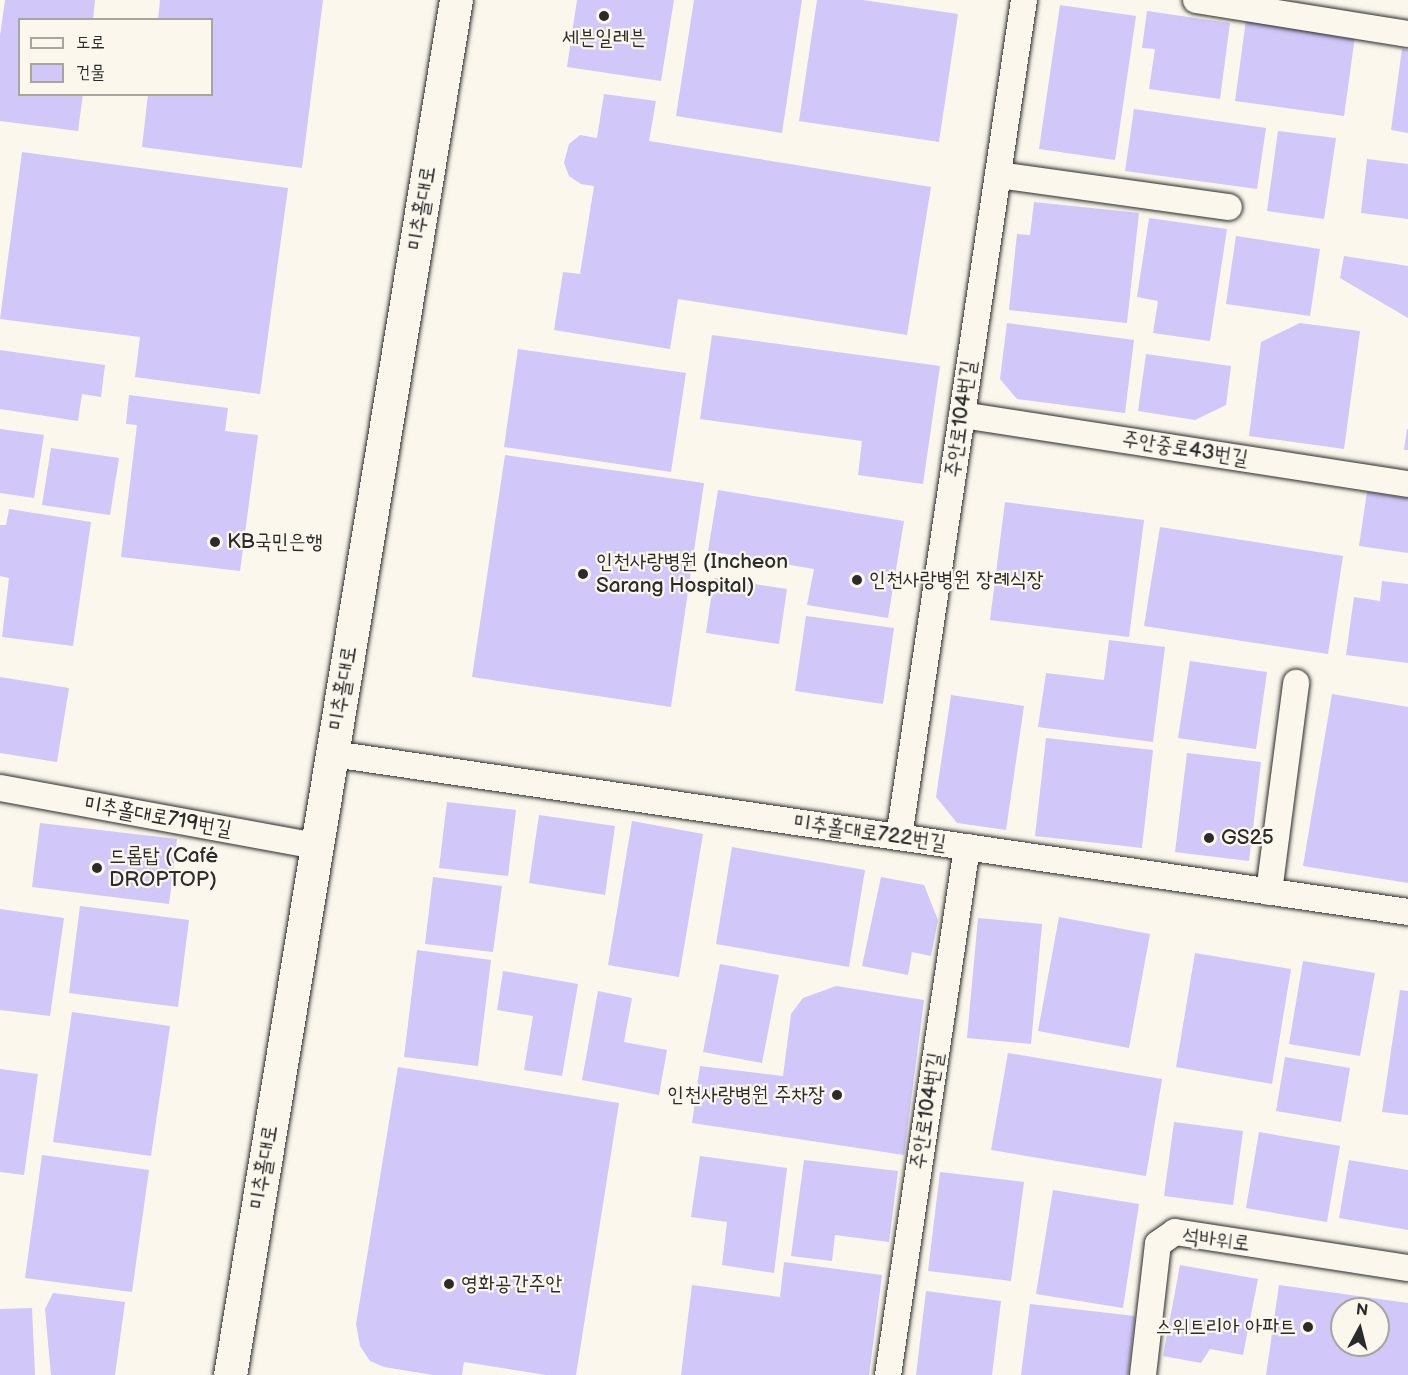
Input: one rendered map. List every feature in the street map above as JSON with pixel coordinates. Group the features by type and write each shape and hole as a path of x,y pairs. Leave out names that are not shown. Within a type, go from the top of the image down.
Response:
{"main road":[{"name":"미추홀대로","path":"230,1375 456,0"}],"lane":[{"name":"주안로104번길","path":"899,837 1024,0"},
{"path":"1196,0 1408,34"},
{"path":"998,175 1229,207"},
{"name":"주안중로43번길","path":"962,415 1408,484"},
{"path":"1269,892 1296,683"},
{"name":"미추홀대로722번길","path":"333,754 1408,912"},
{"name":"미추홀대로719번길","path":"0,788 317,846"},
{"name":"주안로104번길","path":"888,1375 967,847"},
{"name":"석바위로","path":"1143,1375 1158,1244 1175,1233 1408,1268"}],"building":[{"path":"5,0 95,0 93,18 18,18 18,96 83,96 78,131 0,121 0,36"},
{"path":"160,0 323,0 302,168 142,147 148,96 213,96 213,18 158,18"},
{"path":"577,0 674,0 661,81 567,67"},
{"path":"694,0 802,0 782,133 676,116"},
{"path":"817,0 863,0 958,14 939,142 799,121"},
{"path":"1060,5 1136,16 1115,160 1039,149"},
{"path":"1147,11 1230,23 1220,99 1149,89 1155,49 1142,48"},
{"path":"1246,20 1355,36 1344,116 1235,101"},
{"path":"1402,49 1408,50 1408,133 1391,130"},
{"path":"604,94 656,101 649,141 931,187 907,335 678,299 670,349 554,330 563,272 580,274 594,186 581,184 569,176 564,163 569,144 580,135 597,138"},
{"path":"1134,109 1266,128 1257,189 1125,171"},
{"path":"1278,131 1336,138 1324,219 1267,211"},
{"path":"22,152 288,188 260,394 135,377 140,337 0,319"},
{"path":"1367,159 1408,164 1408,219 1361,213"},
{"path":"1034,202 1139,213 1127,323 1009,310 1017,234 1030,235"},
{"path":"1149,218 1227,229 1210,341 1153,333 1158,301 1137,297"},
{"path":"1236,236 1320,249 1310,316 1226,304"},
{"path":"1344,256 1408,266 1408,318 1340,278"},
{"path":"1007,323 1134,340 1125,413 1017,399 1000,379"},
{"path":"1300,323 1360,331 1344,449 1249,436 1261,342"},
{"path":"712,335 940,366 923,484 858,475 862,441 700,419"},
{"path":"518,349 686,373 671,472 504,447"},
{"path":"0,350 105,365 101,397 82,394 78,421 0,409"},
{"path":"1146,354 1231,366 1226,405 1195,420 1138,411"},
{"path":"129,395 228,408 225,431 258,435 240,571 121,557 137,425 126,424"},
{"path":"0,429 44,435 34,498 0,493"},
{"path":"1407,429 1408,450 1404,450"},
{"path":"51,448 119,458 110,515 42,505"},
{"path":"505,455 704,483 671,707 472,677"},
{"path":"718,490 904,521 888,618 807,605 814,569 708,551"},
{"path":"1367,492 1408,498 1408,553 1359,546"},
{"path":"1005,502 1144,520 1129,637 990,620"},
{"path":"9,509 91,522 73,646 2,637 9,578 0,576 0,525 6,525"},
{"path":"1160,527 1343,556 1328,654 1144,626"},
{"path":"714,578 787,589 779,644 706,633"},
{"path":"1382,581 1408,584 1408,663 1346,655 1354,597 1380,601"},
{"path":"806,616 894,628 883,704 795,691"},
{"path":"1109,640 1165,647 1153,742 1038,727 1046,673 1104,680"},
{"path":"1190,661 1267,672 1256,749 1178,738"},
{"path":"0,677 69,688 57,762 0,753"},
{"path":"1332,694 1408,707 1408,883 1303,866"},
{"path":"951,695 1024,706 1006,830 957,823 936,797"},
{"path":"1046,738 1153,750 1142,848 1035,836"},
{"path":"1187,753 1261,762 1249,861 1175,852"},
{"path":"447,802 516,810 508,876 439,868"},
{"path":"539,815 615,826 605,895 529,883"},
{"path":"632,821 703,834 679,977 608,965"},
{"path":"40,823 177,839 169,904 32,887"},
{"path":"732,847 865,870 849,967 716,944"},
{"path":"433,877 502,886 493,952 425,944"},
{"path":"881,877 924,885 938,920 931,956 912,952 908,975 862,966"},
{"path":"80,906 189,920 178,1007 69,993"},
{"path":"0,909 64,918 50,1016 0,1010"},
{"path":"1059,917 1150,934 1129,1048 1038,1031"},
{"path":"978,918 1042,924 1031,1044 967,1038"},
{"path":"417,950 491,960 478,1066 404,1057"},
{"path":"1195,953 1291,969 1272,1084 1176,1067"},
{"path":"1303,961 1375,973 1360,1056 1289,1044"},
{"path":"720,964 779,975 762,1063 703,1052"},
{"path":"503,971 578,984 562,1076 524,1070 533,1016 497,1010"},
{"path":"836,986 924,1000 904,1155 692,1123 700,1066 783,1076 791,1014 803,998"},
{"path":"1400,990 1408,991 1408,1115 1382,1112"},
{"path":"598,991 632,998 624,1042 667,1050 659,1095 582,1080"},
{"path":"72,1012 170,1026 151,1156 53,1142"},
{"path":"1008,1053 1162,1079 1146,1176 991,1150"},
{"path":"1285,1057 1350,1068 1341,1122 1276,1111"},
{"path":"398,1067 619,1103 576,1375 546,1375 464,1362 462,1375 433,1375 384,1367 370,1361 360,1346 356,1324"},
{"path":"0,1069 38,1074 24,1175 0,1172"},
{"path":"1174,1122 1243,1131 1233,1205 1164,1196"},
{"path":"1259,1132 1340,1146 1327,1222 1246,1208"},
{"path":"42,1155 149,1170 132,1292 25,1278"},
{"path":"700,1156 787,1168 774,1273 722,1265 727,1222 691,1217"},
{"path":"804,1160 898,1171 889,1242 835,1235 832,1261 791,1256"},
{"path":"1349,1160 1408,1170 1408,1230 1339,1218"},
{"path":"940,1172 1024,1182 1011,1281 928,1271"},
{"path":"1053,1190 1139,1204 1123,1308 1036,1294"},
{"path":"784,1262 882,1275 869,1375 681,1375 692,1285 780,1297"},
{"path":"1180,1265 1258,1279 1243,1355 1210,1349 1201,1363 1163,1356"},
{"name":"스위트리아 아파트","path":"1279,1285 1365,1297 1330,1297 1330,1357 1390,1357 1390,1300 1408,1303 1408,1375 1266,1375"},
{"path":"926,1291 1001,1301 992,1375 916,1375"},
{"path":"53,1293 125,1302 115,1375 51,1375 45,1309"},
{"path":"1030,1304 1135,1316 1128,1375 1021,1375"},
{"path":"32,1308 35,1375 0,1375 0,1309"}],"place":[{"name":"세븐일레븐","path":"604,16"},
{"name":"KB국민은행","path":"215,542"},
{"name":"인천사랑병원 (Incheon Sarang Hospital)","path":"583,574"},
{"name":"인천사랑병원 장례식장","path":"857,580"},
{"name":"GS25","path":"1209,838"},
{"name":"드롭탑 (Café DROPTOP)","path":"97,868"},
{"name":"인천사랑병원 주차장","path":"837,1095"},
{"name":"영화공간주안","path":"449,1284"},
{"name":"스위트리아 아파트","path":"1308,1327"}]}
